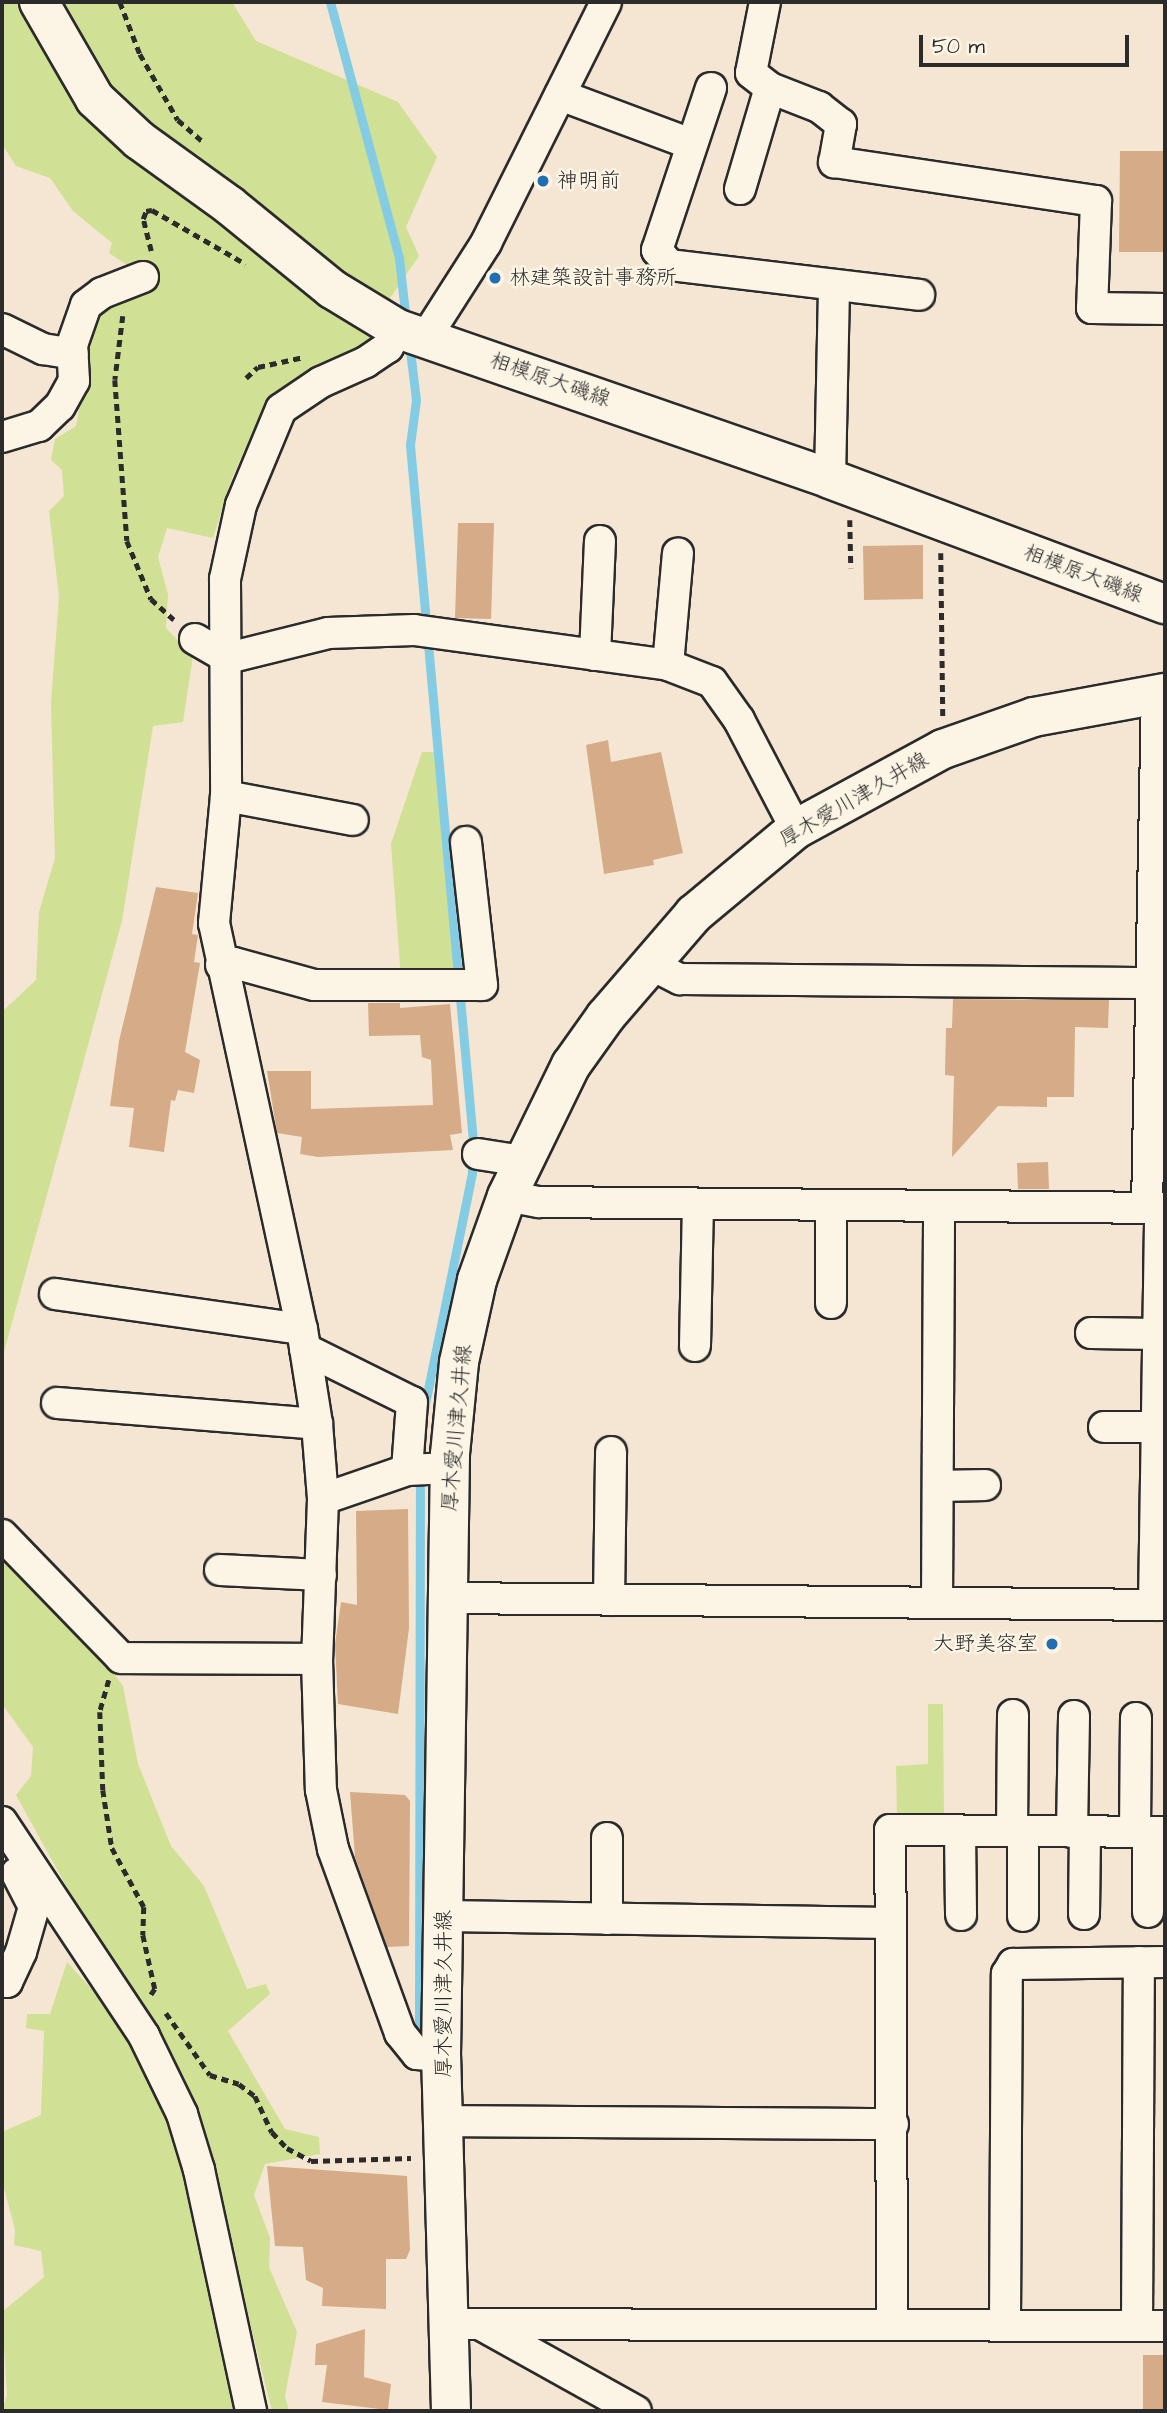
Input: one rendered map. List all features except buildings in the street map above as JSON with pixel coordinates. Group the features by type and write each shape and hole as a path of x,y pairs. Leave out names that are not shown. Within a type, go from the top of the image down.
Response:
{"main road":[{"name":"相模原大磯線","path":"39,2 94,99 139,141 229,205 332,289 412,333 840,483 1165,604"},
{"name":"厚木愛川津久井線","path":"451,2411 464,2324 445,2139 441,2056 448,1598 426,1469 459,1362 477,1280 507,1196 571,1065 648,963 694,914 796,829 943,749 1034,717 1161,693"}],"street":[{"path":"441,2056 417,2054 400,2034 333,1849 321,1790 317,1659 323,1499 317,1424 303,1339 214,923 226,796 228,658 225,579 241,505 281,409 321,382 366,362 412,333 486,243 606,2"},
{"path":"765,2 751,73 770,88 819,107 841,124 834,162 1096,201 1092,308 1165,309"},
{"path":"711,88 657,250 669,265 834,288 919,295"},
{"path":"740,189 770,88"},
{"path":"560,95 691,144"},
{"path":"2,437 39,426 60,407 75,381 73,354 77,325 86,305 102,293 143,277"},
{"path":"834,288 840,483"},
{"path":"2,328 43,349 73,354"},
{"path":"595,655 600,541"},
{"path":"668,665 686,595 678,553"},
{"path":"195,639 228,658 328,633 426,632 668,665 712,682 739,703 796,829"},
{"path":"448,1598 1160,1605 1157,1427 1158,1208 1151,983 1161,693"},
{"path":"226,796 353,820"},
{"path":"221,965 234,963 314,985 482,985 473,857"},
{"path":"648,963 680,979 1151,983"},
{"path":"478,1153 522,1161"},
{"path":"507,1196 539,1202 698,1205 1158,1208"},
{"path":"695,1346 698,1205"},
{"path":"831,1205 831,1303"},
{"path":"937,1603 939,1207"},
{"path":"55,1294 303,1339 412,1402 426,1469 323,1499"},
{"path":"1091,1333 1158,1334"},
{"path":"73,1410 172,1420 317,1424"},
{"path":"1104,1427 1157,1427"},
{"path":"609,1600 611,1452"},
{"path":"938,1486 985,1485"},
{"path":"2,1535 121,1658 317,1659"},
{"path":"220,1570 321,1575"},
{"path":"1013,1715 1023,1916"},
{"path":"1074,1716 1084,1914"},
{"path":"1136,1718 1150,1832 1149,1912"},
{"path":"2,1822 5,1849 34,1907 21,1952 7,1982 2,1982"},
{"path":"2,1822 144,2036 182,2114 199,2170 251,2411"},
{"path":"464,2324 887,2326 892,2321 890,1830 1150,1832"},
{"path":"960,1831 961,1915"},
{"path":"607,1838 607,1919"},
{"path":"444,1916 891,1923"},
{"path":"892,2321 1005,2323 1151,2325 1152,1962 1013,1964 1007,1974 1017,2230 1005,2323"},
{"path":"445,2139 893,2124"},
{"path":"464,2324 635,2411"}],"path":[{"path":"120,2 140,54 178,120 214,152"},
{"path":"195,639 151,599 127,541 115,380 119,331 143,277 152,246 144,219 146,211 152,210 249,266"},
{"path":"840,483 851,568"},
{"path":"941,521 943,749"},
{"path":"121,1658 100,1712 103,1790 112,1848 144,1907 143,1935 155,1989 151,1996"},
{"path":"143,1988 189,2040 210,2075 239,2084 255,2096 272,2132 299,2155 330,2162 445,2139"}],"green space":[{"path":"2,2 232,2 256,41 398,102 437,157 406,227 419,256 388,301 376,338 354,354 321,365 267,401 232,478 213,538 167,528 158,557 168,594 166,628 193,656 183,722 153,726 122,921 2,1359 2,1012 36,980 39,912 55,858 51,703 59,597 49,511 64,496 62,470 51,460 55,439 76,426 79,411 73,404 83,383 92,324 136,271 109,253 112,243 73,211 50,178 16,166 2,144"},
{"path":"422,752 434,752 455,979 401,979 391,844"},
{"path":"2,1550 56,1615 92,1645 123,1686 138,1764 171,1846 204,1886 247,1989 266,1984 270,1994 228,2031 285,2129 319,2137 320,2154 265,2164 254,2195 270,2238 269,2267 297,2332 285,2396 289,2411 272,2411 220,2204 239,2411 2,2411 7,2395 2,2312 44,2277 41,2251 14,2245 15,2230 2,2180 2,2132 41,2115 44,2031 26,2028 27,2014 50,2014 67,1962 96,1994 118,1980 16,1795 31,1776 33,1747 2,1704"},
{"path":"928,1704 943,1704 944,1822 907,1823 906,1815 897,1815 896,1766 928,1764"}],"waterway":[{"path":"330,2 399,258 406,321"},
{"path":"409,342 416,400 410,445 473,1141 472,1173 424,1408"},
{"path":"419,2025 420,1474"}],"place":[{"name":"神明前","path":"543,181"},
{"name":"林建築設計事務所","path":"495,278"},
{"name":"大野美容室","path":"1052,1644"}]}
